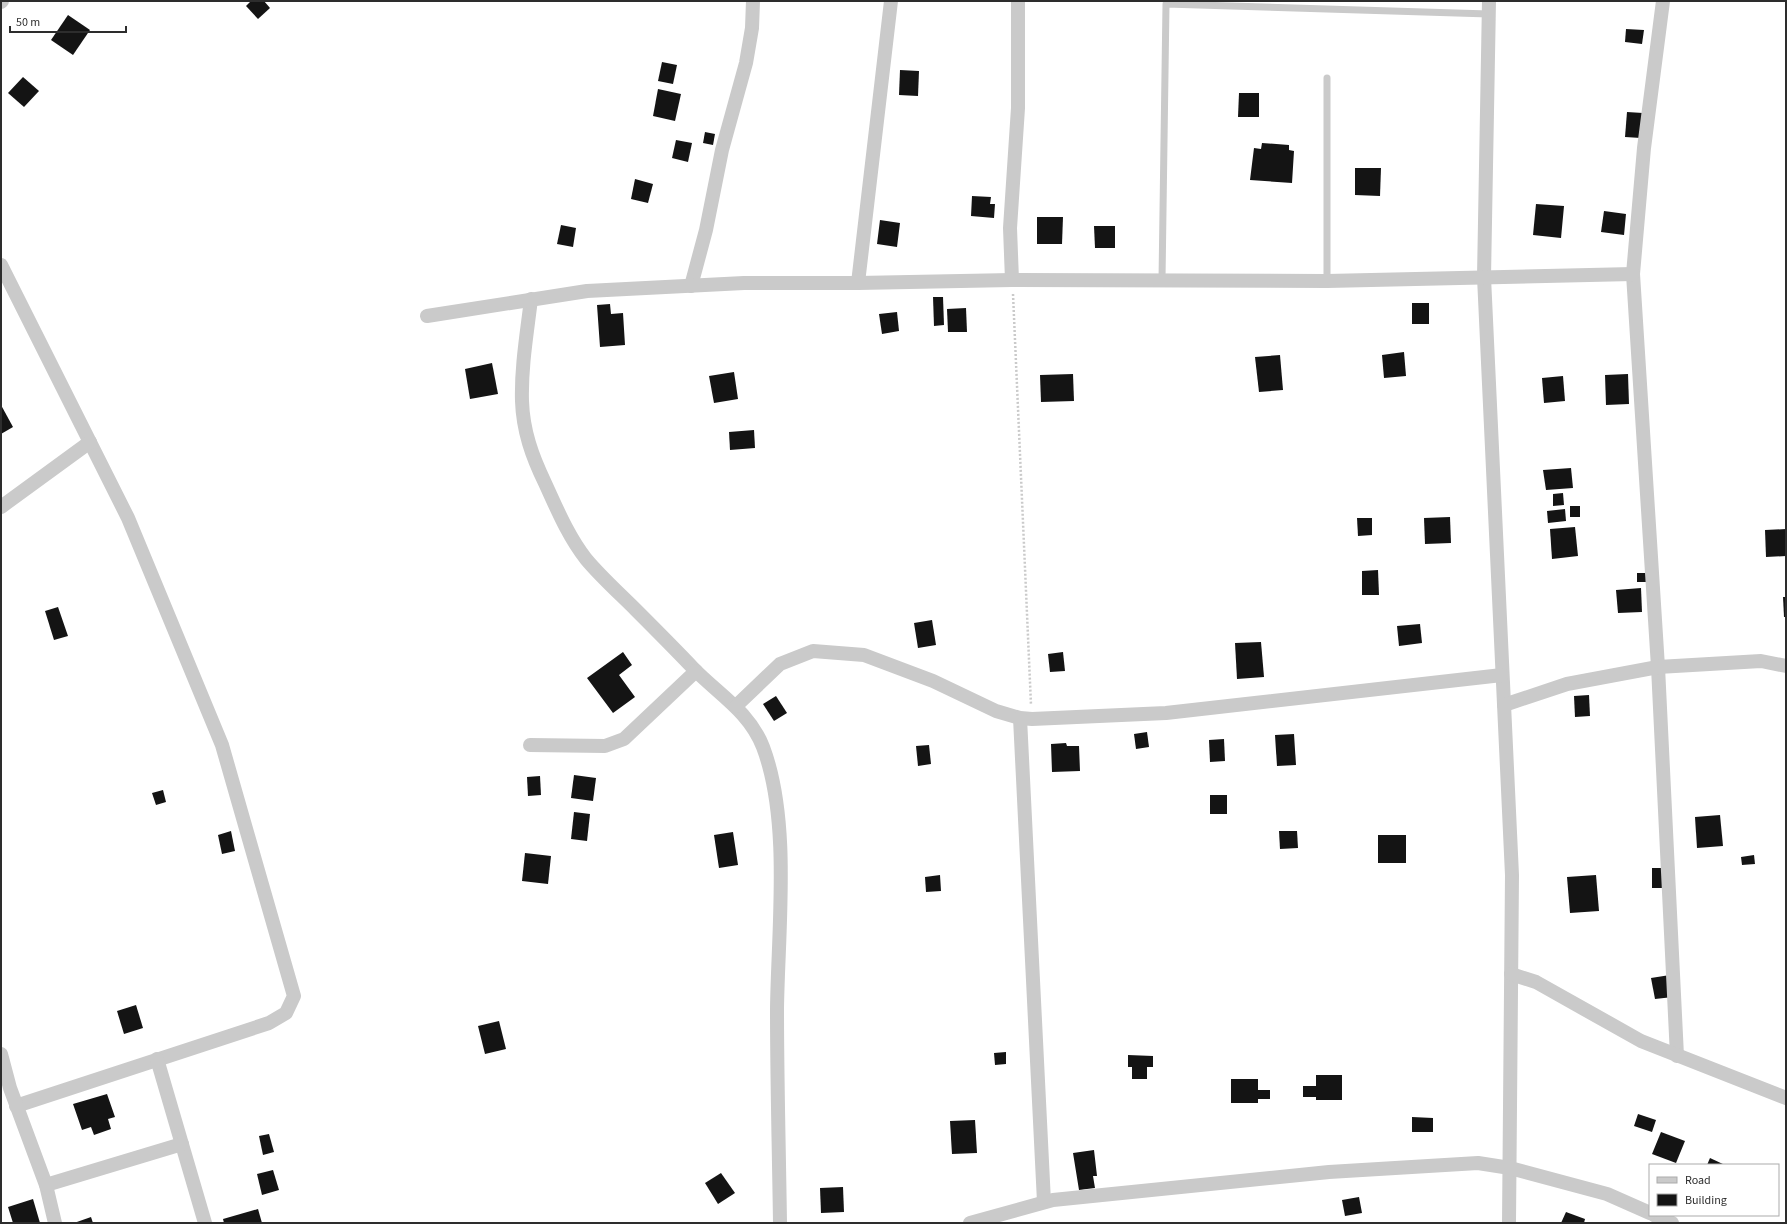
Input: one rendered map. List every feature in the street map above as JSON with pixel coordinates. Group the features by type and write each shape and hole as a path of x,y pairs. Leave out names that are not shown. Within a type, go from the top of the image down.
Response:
{"street":[{"path":"691,286 706,230 722,150 746,63 752,28 752,1"},
{"path":"858,283 891,1"},
{"path":"1012,280 1010,228 1018,108 1018,1"},
{"path":"1663,1 1644,148 1633,274 1658,667 1677,1056"},
{"path":"1489,8 1484,277 1512,875 1509,1223"},
{"path":"1,265 128,518 222,745 294,996 286,1013 269,1023 16,1106"},
{"path":"427,316 586,291 744,283 858,283 1012,280 1328,280 1633,274"},
{"path":"531,300 523,375 522,401 525,430 531,453 559,516 586,558 696,671 736,706 751,724 762,743 770,766 774,787 780,853 777,1010 780,1223"},
{"path":"1,508 90,442"},
{"path":"736,706 780,664 813,651 864,655 933,681 996,712 1026,719 1166,713 1502,675"},
{"path":"1504,705 1567,684 1658,667 1761,661 1786,666"},
{"path":"530,745 605,746 615,744 624,739 696,671"},
{"path":"1026,719 1044,1202"},
{"path":"1512,974 1536,982 1641,1041 1786,1098"},
{"path":"1,1054 16,1106 46,1185 55,1223"},
{"path":"157,1060 205,1223"},
{"path":"46,1185 182,1144"},
{"path":"970,1223 1053,1200 1329,1172 1478,1163 1510,1168 1607,1194 1649,1213"},
{"path":"1656,1216 1672,1223"}],"lane":[{"path":"1162,280 1166,4 1489,8"},
{"path":"1327,78 1328,280"}],"path":[{"path":"1012,280 1026,719"}],"building":[{"path":"251,1 264,1 270,8 258,19 246,6"},
{"path":"68,15 90,30 73,55 51,40"},
{"path":"1626,29 1644,30 1642,44 1625,42"},
{"path":"662,62 677,65 673,84 658,81"},
{"path":"900,70 919,71 918,96 899,95"},
{"path":"23,77 39,91 24,107 8,93"},
{"path":"658,89 681,94 675,121 653,116"},
{"path":"1239,93 1259,93 1259,117 1238,117"},
{"path":"1627,112 1643,113 1641,138 1625,137"},
{"path":"705,132 715,134 713,145 703,143"},
{"path":"676,140 692,143 688,162 672,158"},
{"path":"1262,143 1289,145 1289,150 1294,151 1292,183 1250,180 1254,148 1261,149"},
{"path":"1355,168 1381,168 1380,196 1355,195"},
{"path":"635,179 653,184 648,203 631,199"},
{"path":"972,196 991,197 990,204 995,204 994,218 971,216"},
{"path":"1536,204 1564,206 1561,238 1533,235"},
{"path":"1604,211 1626,214 1624,235 1601,232"},
{"path":"1037,217 1063,217 1062,244 1037,244"},
{"path":"880,220 900,223 897,247 877,244"},
{"path":"561,225 576,228 573,247 557,244"},
{"path":"1094,226 1115,226 1115,248 1095,248"},
{"path":"933,297 943,297 944,325 934,326"},
{"path":"1412,303 1429,303 1429,324 1412,324"},
{"path":"610,304 611,314 623,313 625,345 600,347 597,305"},
{"path":"966,308 967,332 948,332 947,309"},
{"path":"897,312 899,331 882,334 879,314"},
{"path":"1404,352 1406,376 1384,378 1382,355"},
{"path":"1280,355 1283,390 1259,392 1255,357"},
{"path":"492,363 498,394 470,399 465,369"},
{"path":"734,372 738,399 714,403 709,376"},
{"path":"1073,374 1074,401 1041,402 1040,375"},
{"path":"1628,374 1629,404 1606,405 1605,375"},
{"path":"1563,376 1565,401 1544,403 1542,378"},
{"path":"1,405 13,427 1,434"},
{"path":"754,430 755,448 730,450 729,432"},
{"path":"1571,468 1573,488 1546,490 1543,470"},
{"path":"1563,493 1564,505 1553,506 1553,494"},
{"path":"1570,506 1580,506 1580,517 1570,517"},
{"path":"1565,509 1566,521 1548,523 1547,511"},
{"path":"1450,517 1451,543 1425,544 1424,518"},
{"path":"1357,518 1372,518 1372,535 1358,536"},
{"path":"1575,527 1578,556 1552,559 1550,529"},
{"path":"1786,529 1786,556 1766,557 1765,530"},
{"path":"1378,570 1379,595 1362,595 1362,571"},
{"path":"1637,573 1648,573 1648,582 1637,582"},
{"path":"1641,588 1642,612 1618,613 1616,590"},
{"path":"1783,597 1786,597 1786,617 1784,617"},
{"path":"58,607 68,636 54,640 45,611"},
{"path":"932,620 936,645 918,648 914,623"},
{"path":"1420,624 1422,643 1399,646 1397,626"},
{"path":"1261,642 1264,677 1237,679 1235,643"},
{"path":"623,652 632,665 619,675 635,697 613,713 587,678"},
{"path":"1063,652 1065,671 1050,672 1048,654"},
{"path":"1589,695 1590,716 1575,717 1574,696"},
{"path":"776,696 787,713 774,721 763,704"},
{"path":"1147,732 1149,747 1136,749 1134,734"},
{"path":"1294,734 1296,765 1277,766 1275,735"},
{"path":"1224,739 1225,761 1210,762 1209,740"},
{"path":"1066,743 1067,746 1079,746 1080,771 1052,772 1051,744"},
{"path":"929,745 931,764 918,766 916,746"},
{"path":"574,775 596,778 593,801 571,798"},
{"path":"540,776 541,795 528,796 527,777"},
{"path":"163,790 166,802 156,805 152,793"},
{"path":"1210,795 1227,795 1227,814 1210,814"},
{"path":"574,812 590,814 587,841 571,839"},
{"path":"1720,815 1723,846 1697,848 1695,817"},
{"path":"231,831 235,851 222,854 218,835"},
{"path":"1279,831 1297,831 1298,848 1280,849"},
{"path":"733,832 738,865 719,868 714,835"},
{"path":"1378,835 1406,835 1406,863 1378,863"},
{"path":"525,853 551,856 548,884 522,881"},
{"path":"1754,855 1755,864 1742,865 1741,857"},
{"path":"1652,868 1664,868 1664,888 1652,888"},
{"path":"940,875 941,891 926,892 925,877"},
{"path":"1596,875 1599,911 1570,913 1567,877"},
{"path":"1670,975 1673,997 1655,999 1651,978"},
{"path":"136,1005 143,1028 124,1034 117,1011"},
{"path":"499,1021 506,1049 485,1054 478,1026"},
{"path":"1006,1052 1006,1064 995,1065 994,1053"},
{"path":"1128,1055 1153,1056 1153,1067 1147,1067 1147,1079 1132,1079 1132,1067 1128,1067"},
{"path":"1316,1075 1342,1075 1342,1100 1316,1100 1316,1097 1303,1097 1303,1086 1316,1086"},
{"path":"1231,1079 1258,1079 1258,1090 1270,1090 1270,1099 1258,1099 1258,1103 1231,1103"},
{"path":"107,1094 115,1117 108,1119 111,1129 94,1135 91,1127 82,1130 73,1104"},
{"path":"1638,1114 1656,1120 1652,1132 1634,1126"},
{"path":"1412,1117 1433,1118 1433,1132 1412,1132"},
{"path":"975,1120 977,1153 952,1154 950,1121"},
{"path":"1661,1132 1685,1141 1676,1163 1652,1154"},
{"path":"269,1134 274,1152 263,1155 259,1136"},
{"path":"1094,1150 1097,1176 1093,1176 1095,1188 1079,1190 1073,1153"},
{"path":"1710,1158 1723,1164 1707,1164"},
{"path":"273,1170 279,1190 262,1195 257,1174"},
{"path":"721,1173 735,1193 718,1204 705,1183"},
{"path":"843,1187 844,1212 821,1213 820,1188"},
{"path":"1359,1197 1362,1213 1345,1216 1342,1200"},
{"path":"33,1199 40,1223 13,1223 8,1207"},
{"path":"258,1209 262,1223 224,1223 223,1219"},
{"path":"1566,1212 1585,1219 1584,1223 1561,1223"},
{"path":"91,1217 93,1223 74,1223"}]}
